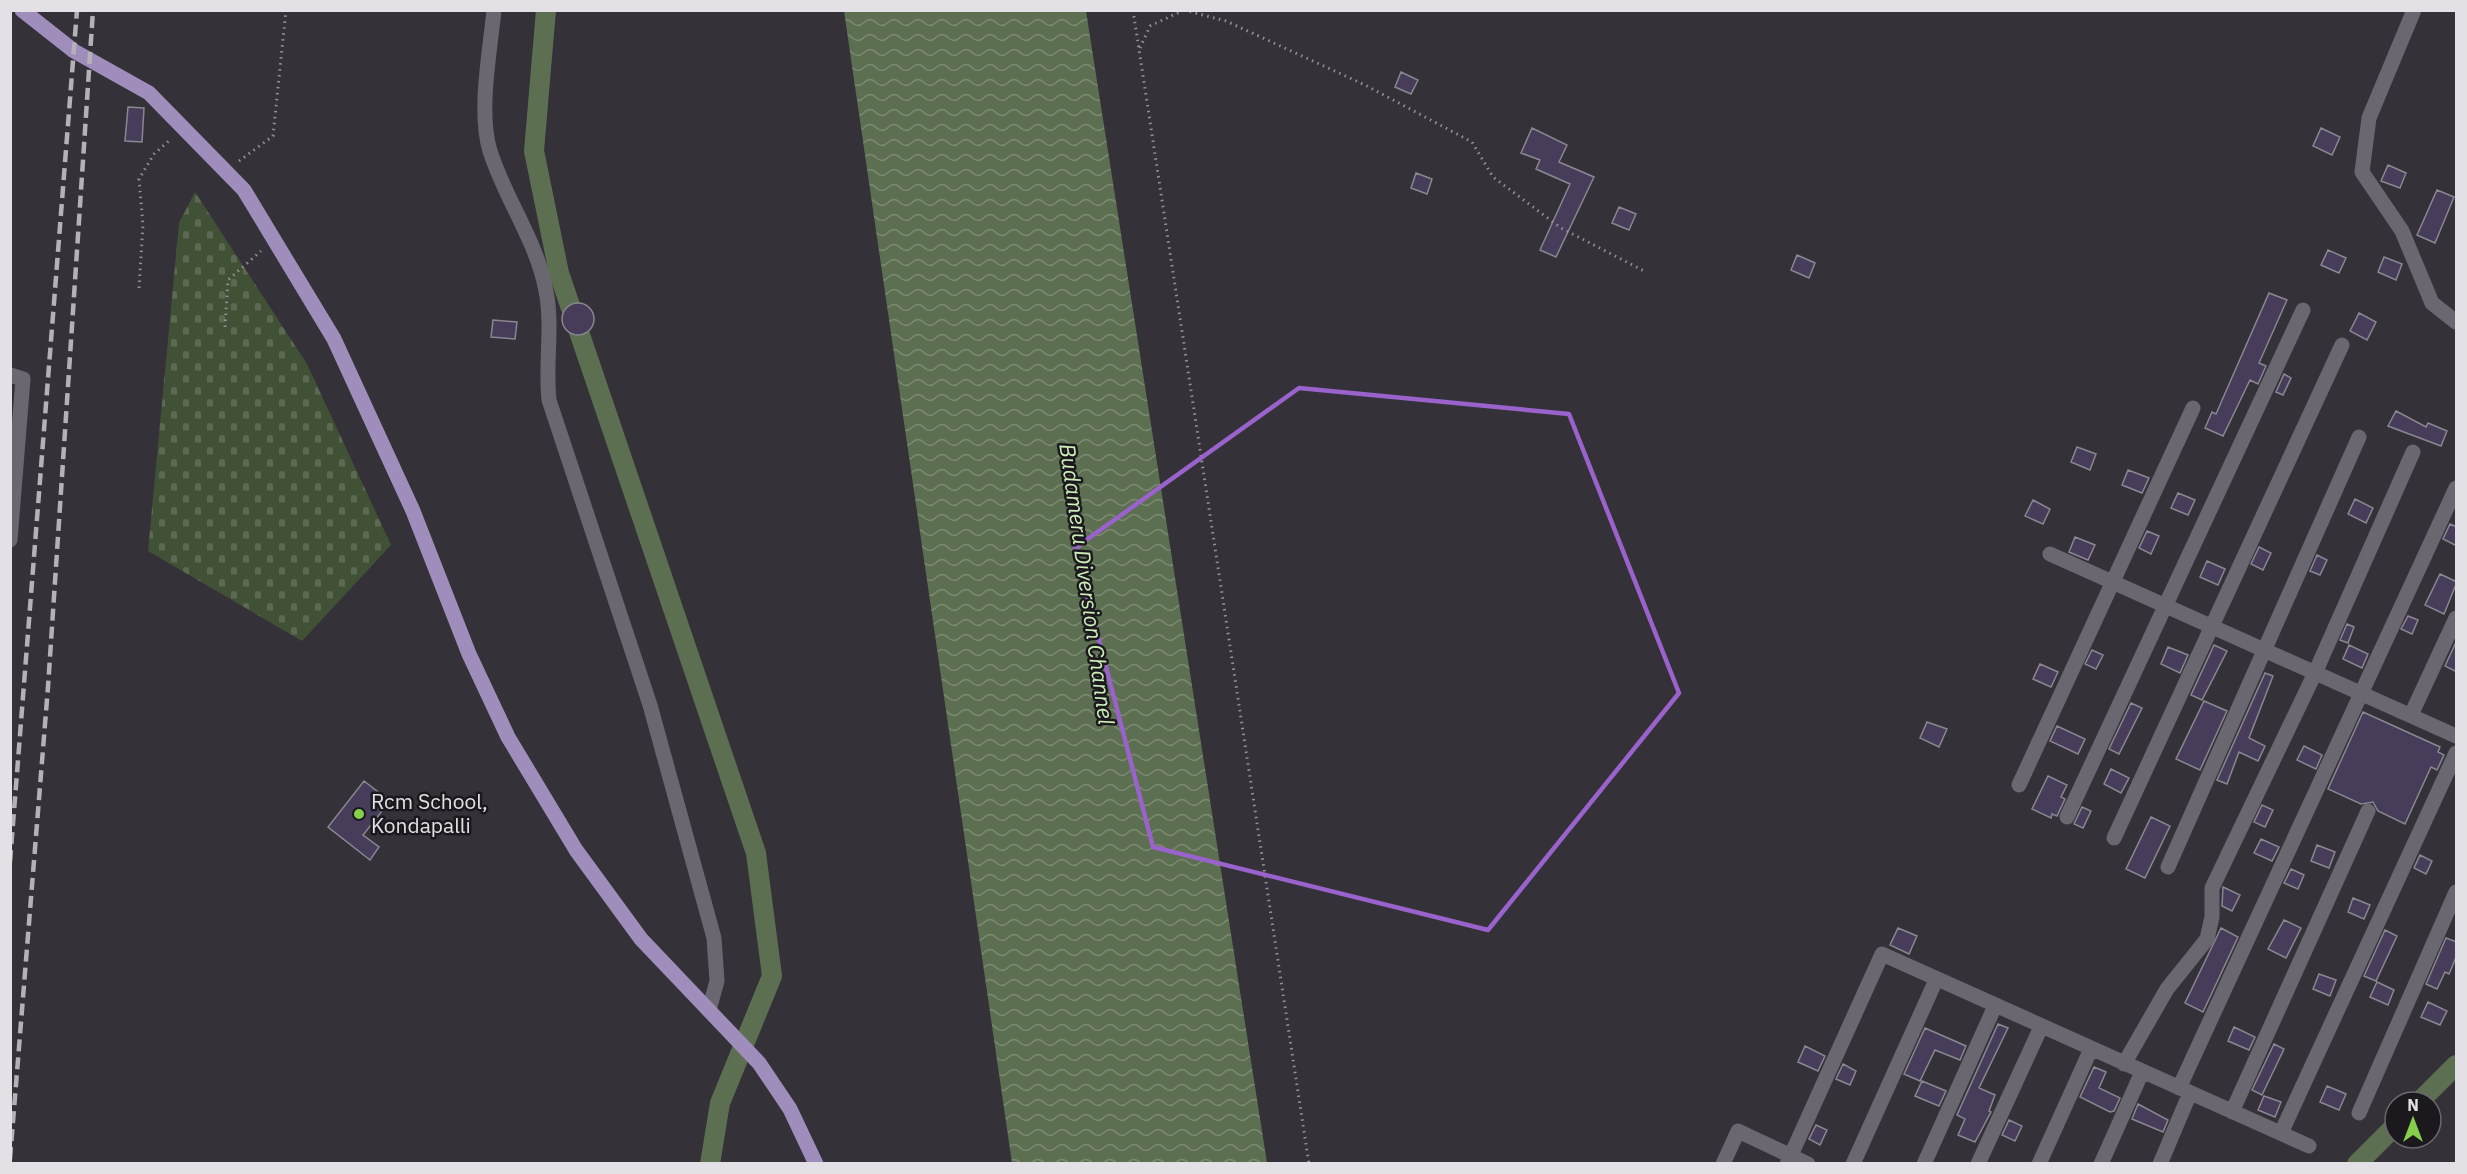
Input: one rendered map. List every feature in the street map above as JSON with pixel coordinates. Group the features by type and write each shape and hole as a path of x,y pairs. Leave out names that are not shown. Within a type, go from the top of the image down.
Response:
{"main road":[{"path":"22,10 74,51 149,93 244,190 334,339 413,511 469,654 508,737 576,850 641,939 759,1063 790,1109 816,1164"}],"street":[{"path":"494,10 486,110 490,150 538,260 547,292 546,371 549,400 651,705 714,938 717,981 709,1010"},
{"path":"2414,10 2369,118 2362,172 2402,231 2432,303 2457,322"},
{"path":"2067,817 2303,310"},
{"path":"2114,838 2342,345"},
{"path":"10,375 22,379 10,540"},
{"path":"2019,784 2193,408"},
{"path":"2168,867 2360,437"},
{"path":"2124,1064 2167,989 2207,939 2212,918 2212,888 2315,672 2413,452"},
{"path":"2160,1164 2185,1091 2362,693 2457,488"},
{"path":"2050,554 2457,736"},
{"path":"2411,715 2457,618"},
{"path":"2281,1133 2457,753"},
{"path":"2232,1112 2368,811"},
{"path":"2359,1113 2457,892"},
{"path":"1789,1159 1882,954 2308,1146"},
{"path":"1853,1164 1936,980"},
{"path":"1924,1164 1995,1006"},
{"path":"1978,1164 2041,1027"},
{"path":"2039,1164 2091,1049"},
{"path":"2100,1164 2142,1072"},
{"path":"1724,1164 1738,1131 1789,1159 1808,1164"}],"path":[{"path":"225,171 273,136 286,10"},
{"path":"1133,10 1310,1164"},
{"path":"1139,50 1150,27 1184,10 1226,21 1365,85 1472,142 1493,177 1561,228 1646,272"},
{"path":"139,288 143,225 139,179 154,154 184,129"},
{"path":"225,327 228,280 275,241"}],"highlighted area":[{"path":"1299,388 1569,414 1679,693 1488,930 1153,847 1075,548"}],"green space":[{"path":"195,192 307,364 391,545 302,641 148,551 179,223"}],"water":[{"name":"Budameru Diversion Channel","path":"844,11 1086,11 1267,1163 1012,1163"}],"building":[{"path":"1401,72 1418,80 1411,94 1395,87"},
{"path":"128,107 144,108 142,142 125,141"},
{"path":"1532,128 1567,145 1559,162 1594,177 1556,257 1540,250 1570,184 1536,169 1540,160 1521,153"},
{"path":"2321,128 2340,137 2332,155 2313,146"},
{"path":"2388,165 2406,173 2400,188 2381,181"},
{"path":"1416,173 1432,179 1427,194 1411,188"},
{"path":"2437,190 2454,197 2435,243 2417,235"},
{"path":"1619,207 1636,214 1629,230 1612,223"},
{"path":"2328,250 2346,258 2339,273 2321,265"},
{"path":"1797,255 1815,263 1809,278 1791,270"},
{"path":"2384,257 2402,264 2396,280 2378,272"},
{"path":"2269,293 2287,300 2259,363 2266,366 2258,384 2250,380 2223,436 2205,428 2212,412 2216,414"},
{"path":"578,303 589,308 594,319 589,330 578,335 567,330 562,319 567,308"},
{"path":"2359,313 2376,322 2367,340 2350,331"},
{"path":"493,320 517,322 515,339 491,337"},
{"path":"2284,374 2291,378 2283,395 2276,392"},
{"path":"2396,411 2426,427 2428,423 2447,431 2441,446 2388,426"},
{"path":"2077,447 2096,454 2090,470 2071,462"},
{"path":"2128,470 2149,478 2142,493 2122,485"},
{"path":"2178,493 2195,500 2188,515 2171,508"},
{"path":"2355,499 2373,508 2366,523 2348,514"},
{"path":"2033,500 2050,509 2043,524 2025,516"},
{"path":"2450,524 2457,527 2457,546 2443,539"},
{"path":"2147,531 2159,536 2151,554 2139,548"},
{"path":"2075,537 2095,545 2088,560 2069,552"},
{"path":"2259,547 2271,553 2263,570 2251,564"},
{"path":"2317,555 2327,560 2320,575 2310,571"},
{"path":"2207,561 2225,569 2218,585 2200,577"},
{"path":"2440,574 2457,582 2444,614 2425,605"},
{"path":"2408,616 2418,620 2412,634 2401,629"},
{"path":"2347,624 2354,627 2348,643 2340,640"},
{"path":"2457,640 2457,672 2445,666"},
{"path":"2214,645 2227,651 2202,700 2191,695"},
{"path":"2349,645 2368,654 2362,668 2343,659"},
{"path":"2168,647 2188,655 2180,673 2161,664"},
{"path":"2092,650 2103,655 2096,669 2085,664"},
{"path":"2040,664 2058,672 2051,687 2033,679"},
{"path":"2265,673 2273,676 2249,738 2265,746 2258,761 2239,752 2227,784 2217,780"},
{"path":"2204,701 2227,711 2200,770 2176,759"},
{"path":"2131,703 2142,708 2119,754 2109,749"},
{"path":"2363,712 2440,747 2438,752 2444,755 2437,770 2431,767 2405,824 2378,811 2373,802 2361,804 2328,789"},
{"path":"1927,722 1947,729 1939,747 1920,738"},
{"path":"2057,726 2085,739 2078,754 2050,741"},
{"path":"2304,746 2322,755 2316,769 2297,760"},
{"path":"2111,769 2129,778 2121,793 2104,784"},
{"path":"2048,776 2067,785 2061,797 2065,799 2057,816 2052,814 2051,818 2032,809"},
{"name":"Rcm School, Kondapalli","path":"364,781 390,801 363,835 379,847 370,860 328,827"},
{"path":"2262,805 2273,810 2265,827 2254,822"},
{"path":"2082,807 2091,811 2083,828 2074,824"},
{"path":"2151,817 2170,826 2145,878 2126,869"},
{"path":"2261,839 2279,847 2272,861 2254,853"},
{"path":"2317,845 2335,852 2329,868 2311,861"},
{"path":"2420,855 2432,861 2426,874 2414,868"},
{"path":"2291,869 2304,875 2298,889 2284,883"},
{"path":"2223,887 2240,895 2232,911 2222,906"},
{"path":"2353,898 2370,905 2364,919 2348,912"},
{"path":"2284,920 2301,928 2286,958 2268,949"},
{"path":"1898,928 1917,936 1909,954 1890,945"},
{"path":"2221,928 2238,937 2203,1012 2185,1003"},
{"path":"2385,930 2397,936 2376,981 2364,976"},
{"path":"2446,938 2457,942 2457,955 2449,974 2445,972 2437,989 2426,984"},
{"path":"2319,974 2336,980 2330,996 2313,989"},
{"path":"2377,982 2394,990 2388,1005 2370,997"},
{"path":"2428,1002 2447,1011 2440,1025 2421,1017"},
{"path":"1998,1024 2008,1028 1979,1088 1995,1095 1989,1111 1991,1112 1975,1142 1958,1135 1965,1119 1957,1115"},
{"path":"2234,1027 2255,1037 2249,1050 2228,1041"},
{"path":"1925,1028 1966,1046 1960,1060 1935,1050 1920,1081 1904,1074"},
{"path":"2274,1044 2284,1049 2262,1095 2252,1090"},
{"path":"1805,1046 1825,1056 1818,1071 1798,1062"},
{"path":"1843,1064 1856,1071 1850,1085 1836,1079"},
{"path":"2094,1067 2106,1072 2099,1088 2120,1098 2114,1111 2110,1112 2080,1097"},
{"path":"1922,1081 1946,1091 1939,1106 1915,1096"},
{"path":"2327,1086 2346,1094 2339,1110 2320,1102"},
{"path":"2264,1096 2281,1102 2275,1117 2258,1110"},
{"path":"2138,1104 2168,1120 2163,1132 2132,1119"},
{"path":"2009,1120 2022,1126 2015,1141 2002,1135"},
{"path":"1816,1125 1827,1130 1820,1145 1809,1139"}],"waterway":[{"path":"546,10 534,151 559,273 756,853 772,976 720,1103 710,1164"},
{"path":"2431,1090 2456,1065"},
{"path":"2357,1164 2383,1138"}],"railway":[{"path":"10,862 77,10"},
{"path":"10,1159 48,687 93,10"}],"place":[{"name":"Rcm School, Kondapalli","path":"359,814"}]}
